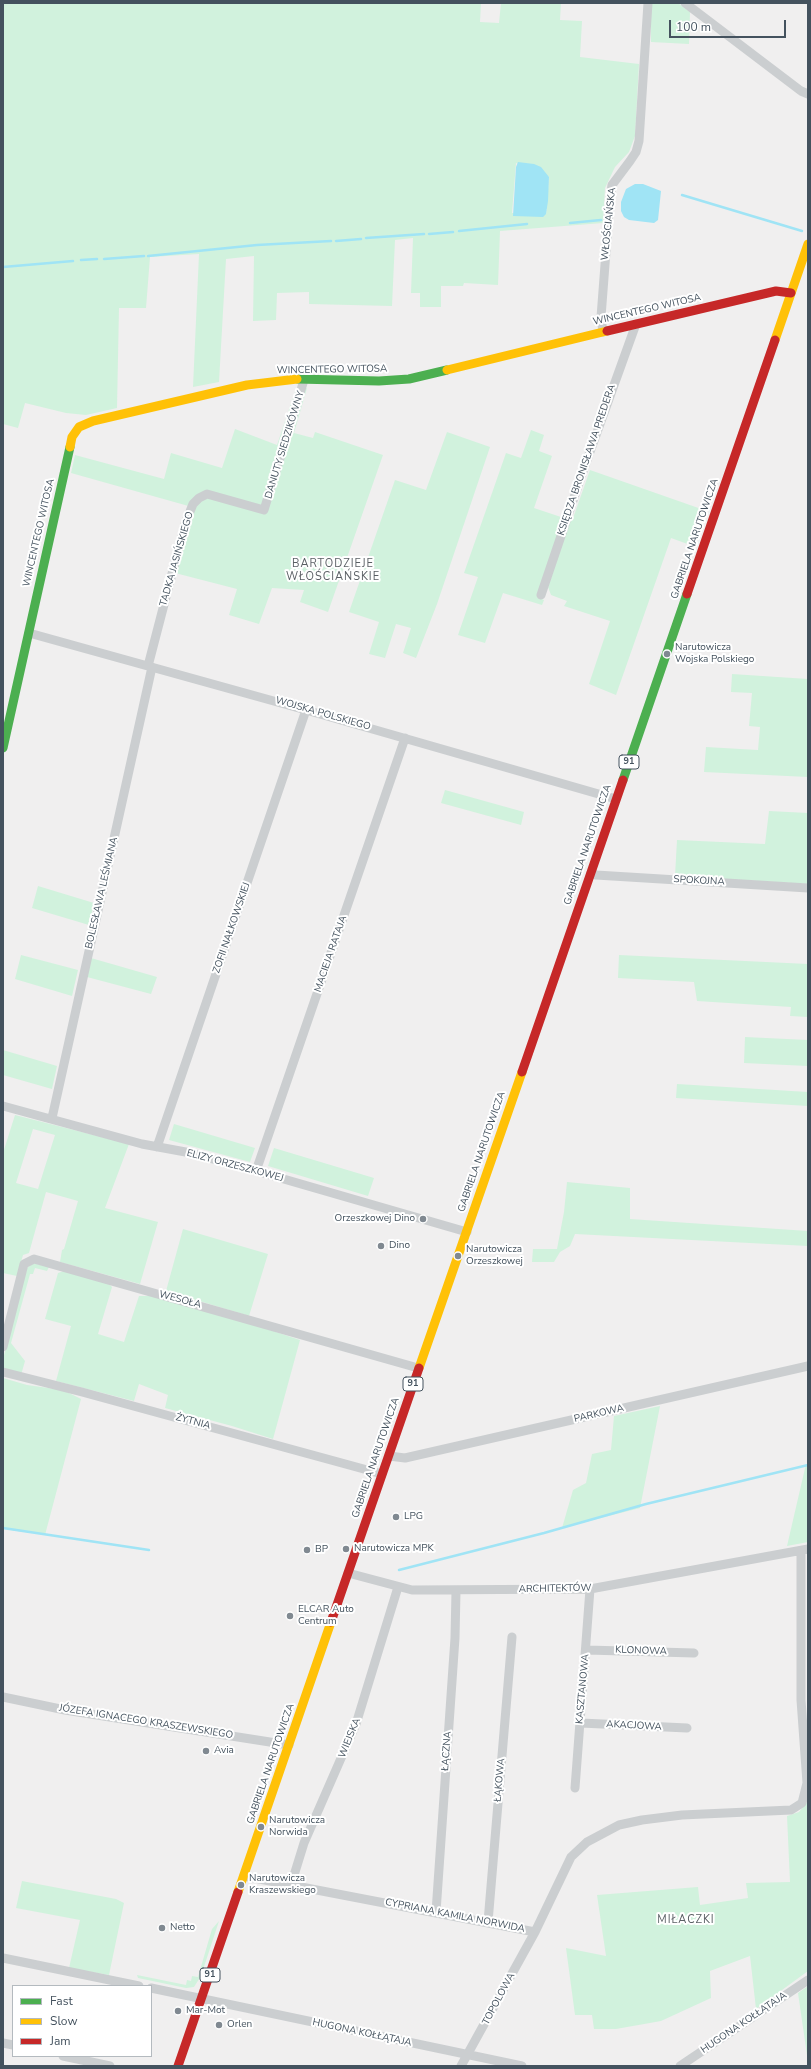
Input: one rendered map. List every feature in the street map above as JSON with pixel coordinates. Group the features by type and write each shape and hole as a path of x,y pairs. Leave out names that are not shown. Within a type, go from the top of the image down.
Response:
{"main road":[{"name":"GABRIELA NARUTOWICZA","path":"178,2066 418,1368 808,244"},
{"name":"WINCENTEGO WITOSA","path":"3,748 72,437 79,427 93,421 247,384 304,380 379,381 409,379 776,291 791,293"}],"street":[{"name":"WŁOŚCIAŃSKA","path":"603,332 601,316 610,199 612,186 636,152 639,141 648,3"},
{"path":"685,3 801,91 808,94"},
{"name":"KSIĘDZA BRONISŁAWA PREDERA","path":"541,595 582,474 636,324"},
{"name":"DANUTY SIEDZIKÓWNY","path":"264,510 304,380"},
{"name":"TADKA JASIŃSKIEGO","path":"150,667 185,524 193,504 198,498 207,494 264,510"},
{"name":"WOJSKA POLSKIEGO","path":"29,633 306,710 616,799"},
{"name":"BOLESŁAWA LEŚMIANA","path":"52,1118 150,667"},
{"name":"ZOFII NAŁKOWSKIEJ","path":"157,1147 306,710"},
{"name":"MACIEJA RATAJA","path":"256,1171 405,738"},
{"name":"SPOKOJNA","path":"591,873 596,875 808,888"},
{"name":"ELIZY ORZESZKOWEJ","path":"3,1106 157,1147 191,1153 466,1232"},
{"name":"WESOŁA","path":"3,1347 24,1264 34,1259 418,1368"},
{"name":"PARKOWA","path":"389,1456 405,1458 808,1366"},
{"name":"ŻYTNIA","path":"3,1372 90,1394 382,1474"},
{"path":"804,1550 801,1700 807,1759"},
{"name":"ARCHITEKTÓW","path":"348,1573 398,1588 412,1590 456,1591 590,1589 804,1550"},
{"name":"WIEJSKA","path":"291,1885 304,1843 356,1724 398,1588"},
{"name":"KASZTANOWA","path":"575,1788 587,1650 590,1589"},
{"name":"ŁĄCZNA","path":"436,1912 455,1638 456,1591"},
{"name":"ŁĄKOWA","path":"488,1922 512,1637"},
{"name":"KLONOWA","path":"587,1650 694,1653"},
{"name":"JÓZEFA IGNACEGO KRASZEWSKIEGO","path":"3,1697 65,1710 289,1745"},
{"name":"AKACJOWA","path":"581,1723 687,1728"},
{"name":"CYPRIANA KAMILA NORWIDA","path":"244,1876 535,1932 571,1857 587,1842 619,1825 642,1820 682,1815 791,1810 802,1804 807,1783 807,1759"},
{"name":"TOPOLOWA","path":"462,2066 535,1932"},
{"path":"3,1958 134,1985"},
{"name":"HUGONA KOŁŁĄTAJA","path":"680,2066 808,1980"},
{"name":"HUGONA KOŁŁĄTAJA","path":"152,1988 522,2066"},
{"path":"68,2057 110,2066"}],"green space":[{"path":"3,3 481,3 480,22 499,23 501,3 561,3 560,20 582,21 580,57 639,64 635,136 629,152 615,167 605,188 603,223 500,231 498,285 464,283 463,286 441,286 441,307 420,307 420,293 411,293 413,238 395,240 392,306 309,304 309,292 277,293 276,320 253,321 254,256 226,259 219,382 193,387 199,254 150,257 146,308 119,308 117,408 86,415 66,413 25,403 18,428 3,424","holes":["516,163 549,177 546,214 512,213"]},
{"path":"651,3 678,3 690,12 689,44 651,42"},
{"path":"307,388 294,433 313,438 315,432 383,455 328,612 300,602 304,590 272,588 259,624 229,615 237,589 175,573 192,507 71,473 75,455 164,479 171,453 222,468 235,429 277,445 296,389"},
{"path":"531,430 544,435 539,451 552,456 534,508 564,518 537,597 544,600 542,605 503,593 485,643 458,635 478,577 464,573 506,453 521,458"},
{"path":"447,432 490,447 437,604 416,658 403,653 411,628 396,624 385,658 369,654 379,622 349,612 395,480 426,490"},
{"path":"590,470 707,511 693,546 671,538 616,695 589,684 610,621 564,606 567,601 551,595 548,587 570,520 572,521"},
{"path":"732,674 808,679 808,777 704,772 706,747 758,750 760,727 749,726 752,693 731,692"},
{"path":"445,790 524,812 521,825 441,803"},
{"path":"769,811 808,813 808,884 675,876 677,840 765,844"},
{"path":"38,886 94,903 89,925 32,908"},
{"path":"21,955 78,970 72,996 15,979"},
{"path":"619,955 808,964 808,1017 790,1016 791,1007 697,1001 694,982 618,978"},
{"path":"91,958 157,977 151,994 87,977"},
{"path":"745,1037 808,1040 808,1066 744,1063"},
{"path":"3,1050 57,1066 52,1089 3,1075"},
{"path":"677,1084 808,1092 808,1106 676,1098"},
{"path":"15,1115 129,1144 105,1208 158,1222 140,1284 60,1262 62,1250 64,1249 78,1201 46,1192 29,1253 23,1255 17,1276 3,1273 3,1153","holes":["33,1129 55,1135 38,1189 16,1183"]},
{"path":"174,1124 255,1148 250,1162 169,1140"},
{"path":"274,1148 374,1178 368,1196 268,1166"},
{"path":"567,1182 630,1188 630,1219 808,1231 808,1246 575,1234 570,1246 560,1252 554,1262 532,1262 533,1249 557,1249 564,1212"},
{"path":"183,1229 268,1254 249,1316 166,1291"},
{"path":"33,1263 49,1267 47,1271 35,1268 33,1274 30,1274 11,1343 25,1361 21,1375 4,1370 3,1359 27,1268"},
{"path":"64,1271 109,1284 112,1287 98,1334 124,1342 139,1296 151,1296 237,1319 300,1340 273,1439 165,1408 168,1395 139,1384 141,1377 134,1401 56,1381 71,1326 45,1319 58,1273"},
{"path":"3,1378 27,1385 63,1390 81,1399 45,1535 3,1529"},
{"path":"660,1406 640,1508 562,1528 573,1490 586,1483 592,1454 611,1450 614,1416"},
{"path":"806,1464 808,1464 808,1542 787,1546"},
{"path":"808,1801 808,1971 756,2009 750,1956 710,1971 711,1998 661,2021 616,2029 594,2029 592,2015 575,2015 566,1948 606,1956 597,1895 698,1887 700,1905 748,1898 746,1883 790,1882 787,1816 799,1812"},
{"path":"22,1881 116,1899 124,1903 109,1975 69,1968 80,1920 16,1908"},
{"path":"219,1921 201,1976 194,1987 186,1988 138,1978 137,1975 186,1985 187,1980 191,1981 192,1976 198,1977 212,1929"},
{"path":"808,1986 808,2062 798,1993"}],"water":[{"path":"518,162 534,164 541,167 549,177 548,201 546,214 543,217 513,216 516,167"},
{"path":"635,184 643,184 661,191 658,220 654,223 629,220 624,217 621,211 621,202 626,189"}],"waterway":[{"path":"682,195 802,231"},
{"path":"570,223 601,220"},
{"path":"459,231 527,224"},
{"path":"429,234 453,232"},
{"path":"366,238 424,234"},
{"path":"336,241 361,239"},
{"path":"148,256 257,245 331,241"},
{"path":"104,259 144,256"},
{"path":"81,260 97,259"},
{"path":"3,267 73,261"},
{"path":"399,1570 544,1533 646,1504 808,1465"},
{"path":"3,1528 149,1550"}],"traffic: fast":[{"path":"297,379 379,381 409,379 447,370"},
{"path":"3,748 70,447"},
{"path":"623,780 687,594"}],"traffic: slow":[{"path":"775,340 808,244"},
{"path":"447,370 607,331"},
{"path":"70,447 72,437 79,427 93,421 247,385 297,379"},
{"path":"419,1368 522,1072"},
{"path":"238,1892 331,1622"}],"traffic: jam":[{"path":"607,331 776,291 791,293"},
{"path":"687,594 775,340"},
{"path":"522,1072 623,780"},
{"path":"331,1622 419,1368"},
{"path":"178,2066 238,1892"}],"place":[{"name":"Narutowicza Wojska Polskiego","path":"667,654"},
{"name":"Orzeszkowej Dino","path":"423,1219"},
{"name":"Dino","path":"381,1246"},
{"name":"Narutowicza Orzeszkowej","path":"458,1256"},
{"name":"LPG","path":"396,1517"},
{"name":"Narutowicza MPK","path":"346,1549"},
{"name":"BP","path":"307,1550"},
{"name":"ELCAR Auto Centrum","path":"290,1616"},
{"name":"Avia","path":"206,1751"},
{"name":"Narutowicza Norwida","path":"261,1827"},
{"name":"Narutowicza Kraszewskiego","path":"241,1885"},
{"name":"Netto","path":"162,1928"},
{"name":"Mar-Mot","path":"178,2011"},
{"name":"Orlen","path":"219,2025"}],"district":[{"name":"BARTODZIEJE WŁOŚCIAŃSKIE","path":"333,570"},
{"name":"MIŁACZKI","path":"686,1920"}]}
